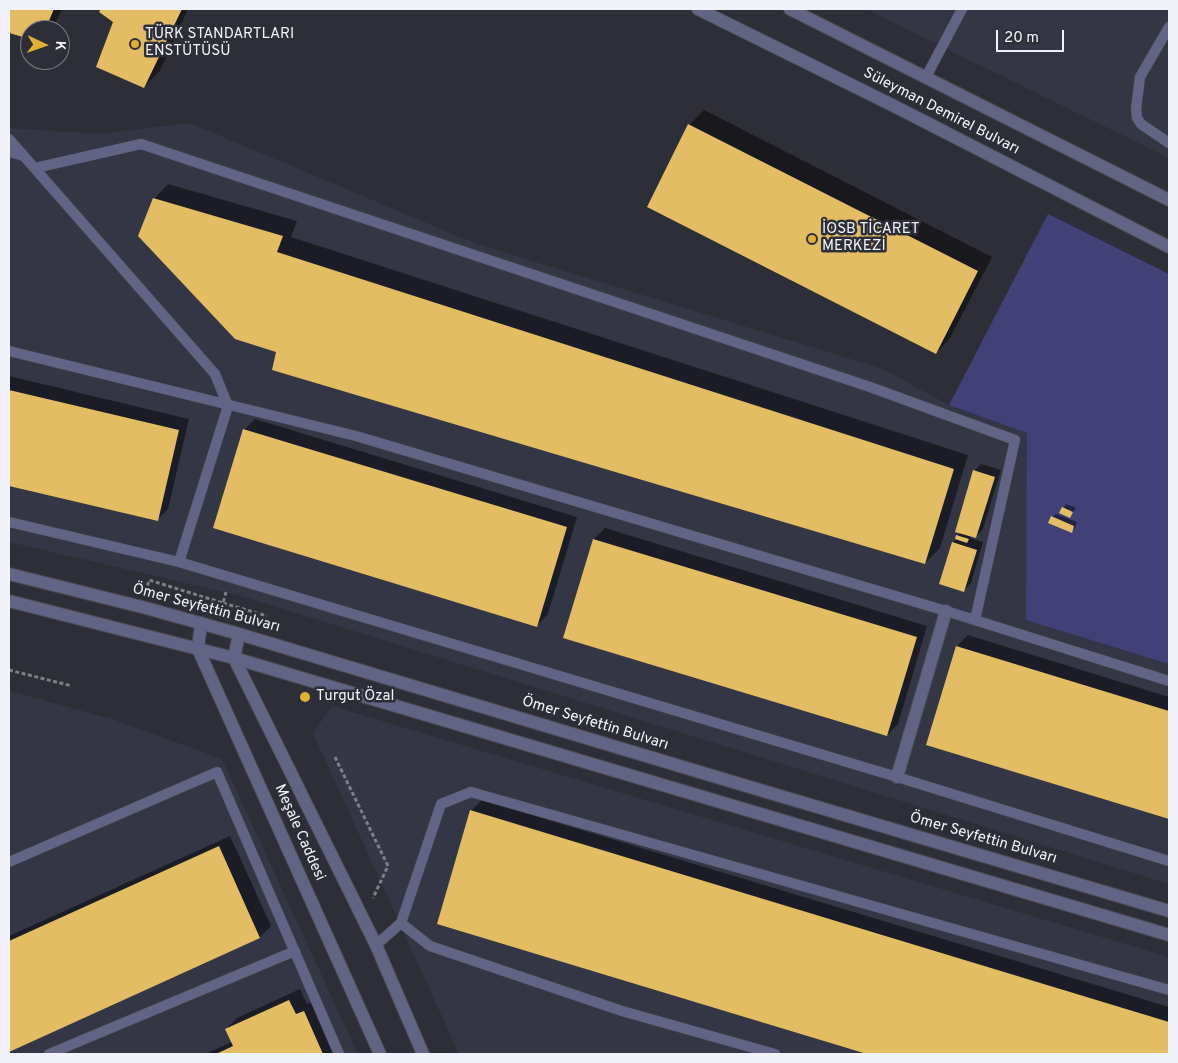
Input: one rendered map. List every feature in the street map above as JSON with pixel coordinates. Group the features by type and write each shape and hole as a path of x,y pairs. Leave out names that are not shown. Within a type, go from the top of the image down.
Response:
{"street":[{"name":"Süleyman Demirel Bulvarı","path":"698,9 1169,246"},
{"name":"Süleyman Demirel Bulvarı","path":"790,9 1169,200"},
{"name":"Ömer Seyfettin Bulvarı","path":"9,574 146,608 239,634 1169,910"},
{"path":"9,601 234,658 1169,936"},
{"path":"897,777 946,611"},
{"path":"198,649 201,623"},
{"path":"234,658 239,634"},
{"name":"Meşale Caddesi","path":"198,649 380,1054"},
{"name":"Meşale Caddesi","path":"234,658 376,945 423,1054"}],"lane":[{"path":"926,77 962,9"},
{"path":"1169,27 1140,76 1136,109 1138,122 1169,143"},
{"path":"9,139 215,374 228,406 179,562"},
{"path":"35,168 140,144 870,387 1015,440 975,620"},
{"path":"9,152 24,156"},
{"path":"9,351 356,436 946,611 1169,681"},
{"path":"9,522 179,562 897,777 1169,861"},
{"path":"9,862 217,772 339,1054"},
{"path":"376,945 401,923 441,804 471,792 1169,990"},
{"path":"401,923 430,946 622,1011 775,1054"},
{"path":"49,1054 295,951"}],"path":[{"path":"223,603 230,577"},
{"path":"165,586 268,616"},
{"path":"9,670 72,686"},
{"path":"335,757 388,866 363,918"}],"shaded area":[{"path":"867,9 1169,9 1169,158 963,57"},
{"path":"190,123 474,243 883,369 949,405 1028,433 1026,620 1169,664 1169,884 241,596 9,542 9,128 99,134"},
{"path":"1048,214 1169,274 1169,664 1026,620 1027,433 949,405"},
{"path":"9,691 112,719 222,759 358,1054 9,1054"},
{"path":"332,706 1169,957 1169,1054 459,1054 313,733"}],"building":[{"path":"9,9 54,9 49,20 20,20 20,36 9,33"},
{"name":"TÜRK STANDARTLARI ENSTÜTÜSÜ","path":"101,9 182,9 144,88 96,67 113,22 99,12"},
{"name":"İOSB TİCARET MERKEZİ","path":"688,124 978,271 936,354 647,207"},
{"path":"153,198 283,236 277,252 954,469 925,564 272,370 276,352 235,339 138,236"},
{"path":"9,390 179,430 158,521 9,486"},
{"path":"243,429 567,527 537,627 213,528"},
{"path":"973,470 995,477 976,538 955,532"},
{"path":"1062,507 1073,512 1070,518 1059,513"},
{"path":"1051,516 1074,526 1072,533 1048,523"},
{"path":"956,535 969,539 967,543 955,539"},
{"path":"593,539 917,637 887,736 563,638"},
{"path":"952,542 977,550 964,592 939,584"},
{"path":"956,646 1169,711 1169,819 926,745"},
{"path":"470,810 1169,1022 1169,1054 867,1054 437,924"},
{"path":"219,846 260,938 9,1052 9,941"},
{"path":"289,1000 296,1014 304,1011 323,1054 216,1054 233,1046 225,1029"}],"place":[{"name":"TÜRK STANDARTLARI ENSTÜTÜSÜ","path":"135,44"},
{"name":"İOSB TİCARET MERKEZİ","path":"812,239"},
{"name":"Turgut Özal","path":"305,697"}]}
